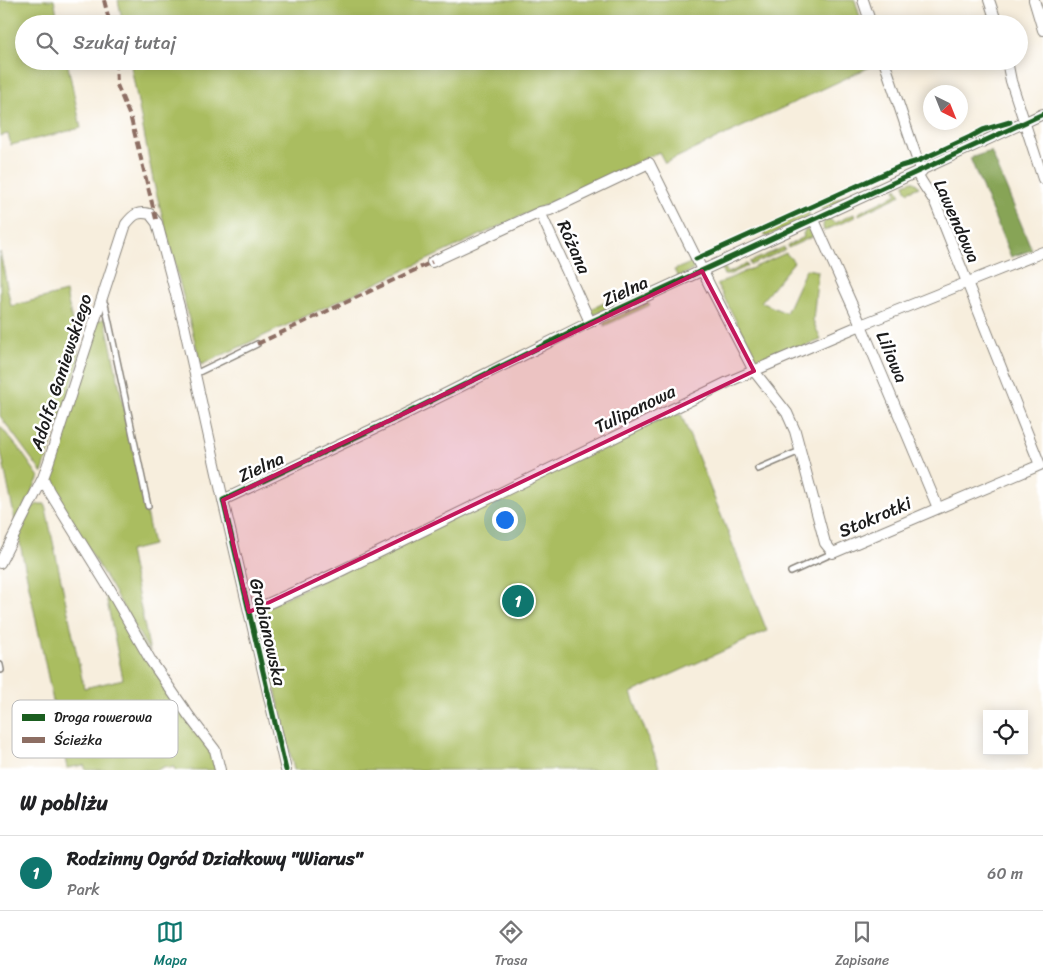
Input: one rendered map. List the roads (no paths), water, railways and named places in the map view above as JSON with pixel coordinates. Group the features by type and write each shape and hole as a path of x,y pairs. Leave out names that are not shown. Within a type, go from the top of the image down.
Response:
{"street":[{"path":"863,0 868,15"},
{"path":"990,0 994,15"},
{"path":"1034,0 1043,30"},
{"name":"Lawendowa","path":"887,70 916,156 923,186 934,202 966,283"},
{"path":"1009,70 1043,179"},
{"name":"Zielna","path":"223,500 401,416 590,322 1043,114"},
{"name":"Różana","path":"432,262 540,212 550,210 649,163"},
{"name":"Stokrotki","path":"649,163 754,371 787,412 795,431 825,544 832,553 1040,465 966,283"},
{"name":"Adolfa Ganiewskiego","path":"0,563 43,478 126,224 134,215 143,212 150,214 157,224"},
{"name":"Różana","path":"540,212 590,322"},
{"name":"Liliowa","path":"814,220 861,325 938,508"},
{"name":"Grabianowska","path":"157,224 184,325 286,770"},
{"name":"Tulipanowa","path":"249,612 326,578 730,381 861,325 1043,252"},
{"path":"43,478 151,661 178,700"},
{"path":"178,700 215,750 220,770"}],"lane":[{"path":"102,299 106,304 148,506"},
{"path":"195,374 257,344"},
{"path":"758,469 800,451"},
{"path":"791,572 832,553"}],"place":[{"name":"Rodzinny Ogród Działkowy \"Wiarus\"","path":"518,601"}]}
